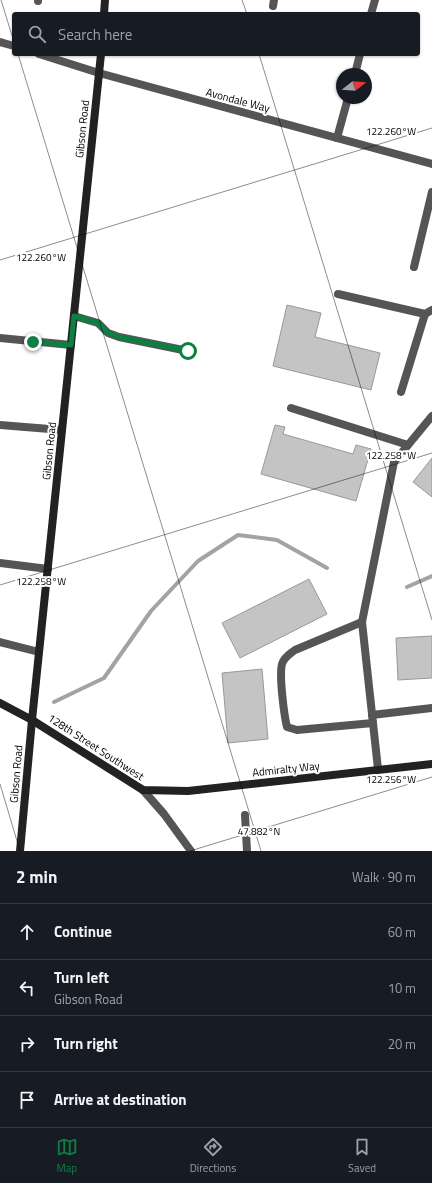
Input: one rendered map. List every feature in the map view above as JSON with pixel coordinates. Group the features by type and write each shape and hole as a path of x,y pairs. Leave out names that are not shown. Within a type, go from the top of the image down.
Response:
{"street":[{"path":"104,12 105,0"},
{"path":"372,12 375,0"},
{"path":"0,42 12,45"},
{"name":"Avondale Way","path":"45,56 99,73 432,164"},
{"name":"Gibson Road","path":"20,851 32,720 101,56"},
{"path":"356,68 360,56"},
{"path":"337,138 346,104"},
{"path":"414,267 432,192"},
{"path":"338,294 428,312 401,392"},
{"path":"74,316 98,323 108,333 119,337 188,351"},
{"path":"0,338 71,345"},
{"path":"291,408 408,445"},
{"path":"378,769 362,622 394,462 432,416"},
{"path":"0,424 62,430"},
{"path":"0,563 48,569"},
{"path":"362,622 295,650 287,656 282,664 284,714 287,727 297,730 373,719 432,708"},
{"path":"0,642 39,652"},
{"path":"0,703 32,720"},
{"name":"128th Street Southwest","path":"32,720 143,790 164,814 190,851"},
{"name":"Admiralty Way","path":"143,790 188,791 432,764"},
{"path":"245,815 247,851"}],"building":[{"path":"287,305 321,313 315,337 380,353 371,390 273,366"},
{"path":"275,425 285,427 283,434 353,454 356,445 371,449 356,501 261,474"},
{"path":"432,458 432,497 413,482"},
{"path":"309,579 327,614 240,658 222,623"},
{"path":"432,636 432,678 398,680 396,638"},
{"path":"262,669 268,739 228,743 222,673"}],"waterway":[{"path":"54,702 104,678 151,611 198,561 238,535 277,540 327,568"},
{"path":"407,587 432,576"}],"route":[{"path":"33,342 71,345 74,316 98,323 108,333 119,337 188,351"}]}
